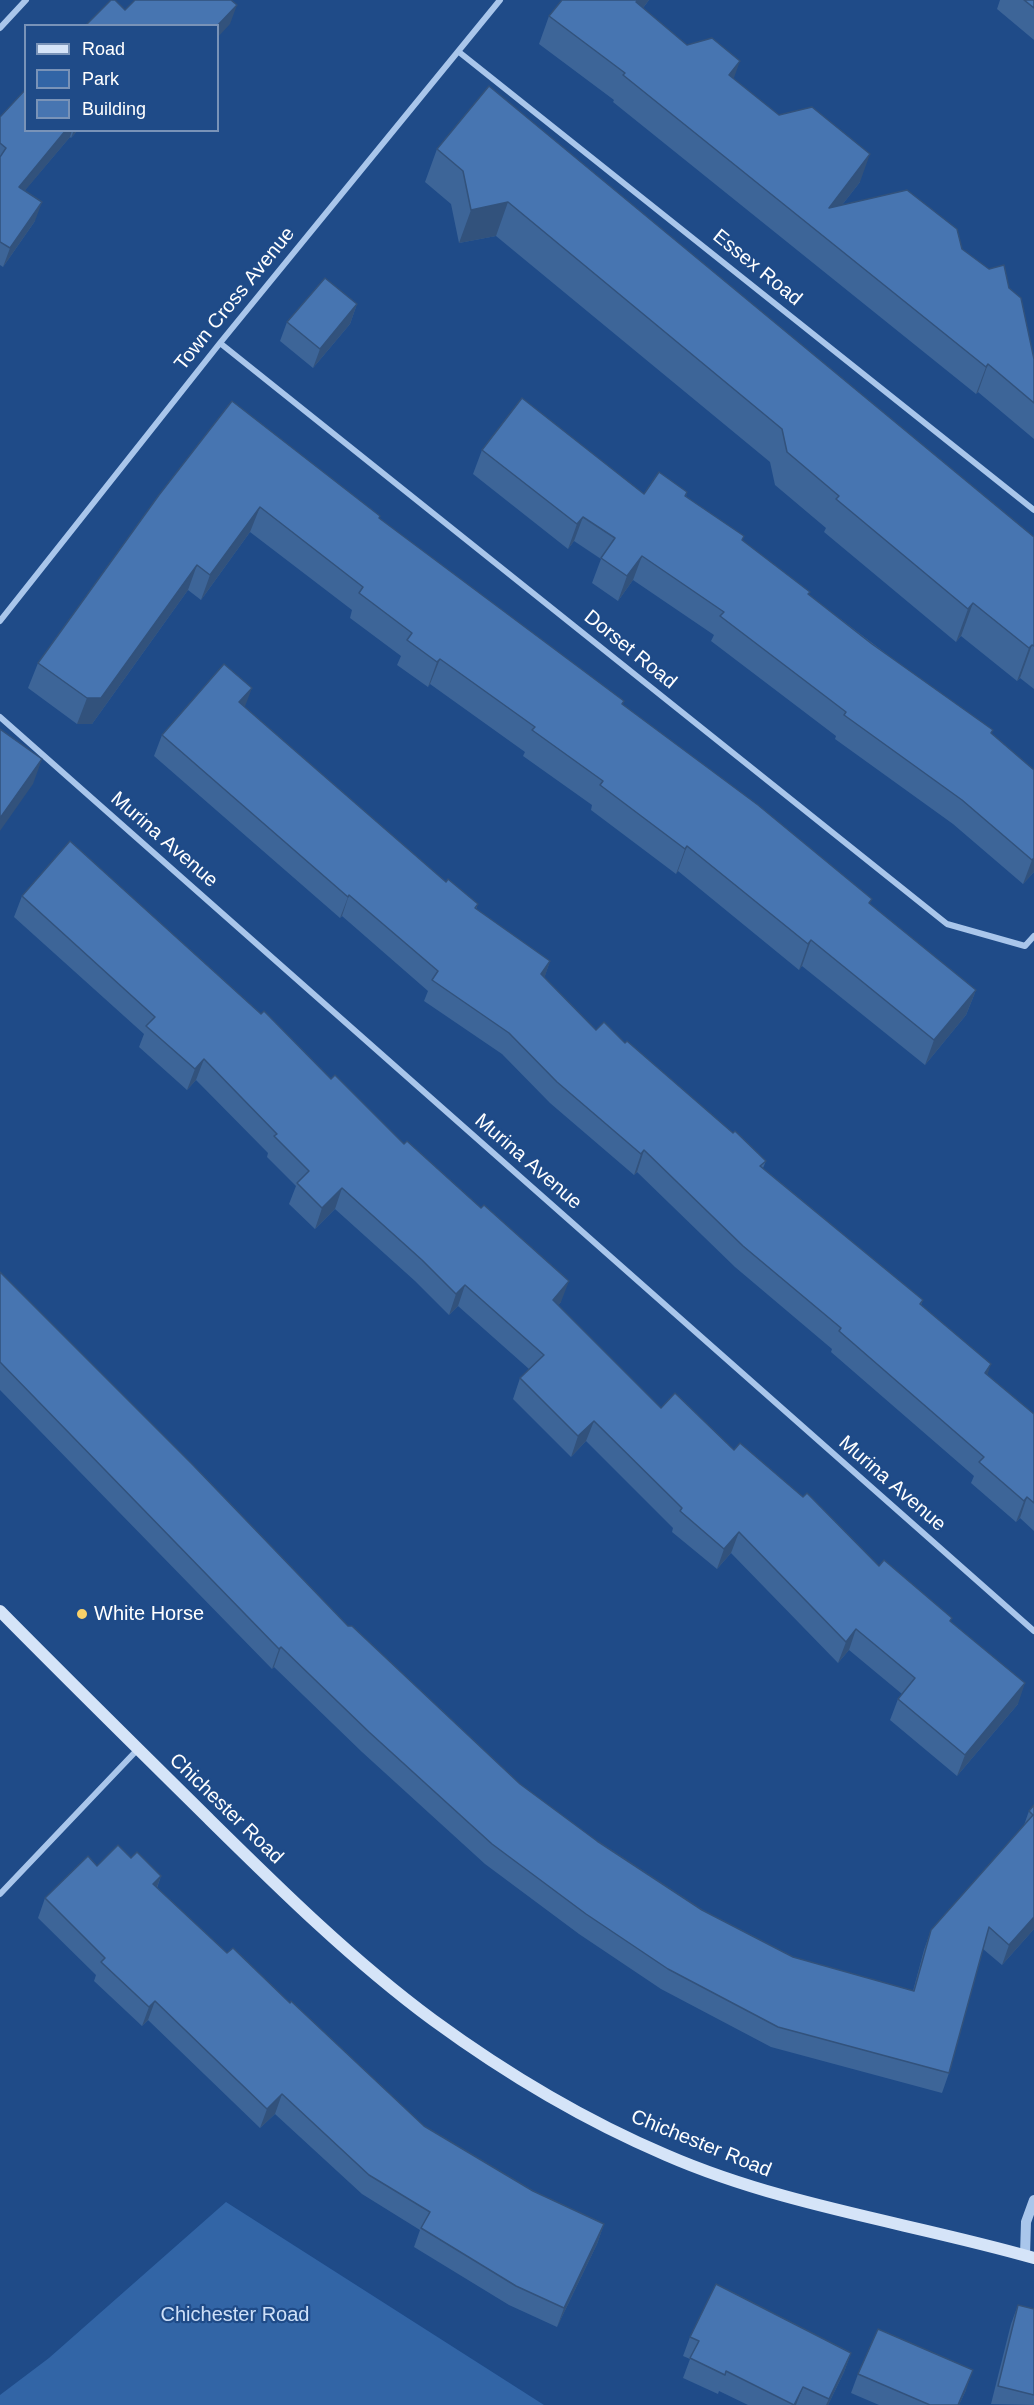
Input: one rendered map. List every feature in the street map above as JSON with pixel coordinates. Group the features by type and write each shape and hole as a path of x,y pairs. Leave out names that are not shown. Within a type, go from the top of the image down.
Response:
{"main road":[{"name":"Chichester Road","path":"0,1611 264,1874 352,1954 433,2020 517,2076 586,2115 667,2155 770,2192 1030,2256"}],"street":[{"path":"0,28 26,0"},
{"name":"Town Cross Avenue","path":"0,621 220,343 500,0"},
{"name":"Essex Road","path":"459,52 1034,510"},
{"name":"Dorset Road","path":"220,343 947,924 1025,946 1034,936"},
{"name":"Murina Avenue","path":"0,717 1034,1632"},
{"path":"0,1894 138,1749"},
{"path":"1030,2256 1026,2222 1034,2200"}],"green space":[{"name":"Chichester Road","path":"226,2202 544,2405 0,2405 0,2395 49,2358"}],"building":[{"path":"111,0 115,0 125,10 135,0 231,0 237,5 219,24 87,24"},
{"path":"562,0 638,0 636,2 687,45 712,38 740,61 729,75 779,115 812,107 870,154 829,208 907,190 957,229 962,249 989,269 1004,265 1009,288 1021,298 1034,359 1034,403 988,364 986,367 623,75 625,73 549,16"},
{"path":"1024,0 1034,0 1034,8"},
{"path":"489,86 1034,537 1034,646 1029,648 973,603 968,609 836,499 839,496 787,452 782,429 508,202 471,210 463,171 437,149"},
{"path":"24,91 24,132 64,132 19,187 42,202 10,248 0,242 0,157 6,148 0,143 0,117"},
{"path":"325,278 357,304 320,349 287,322"},
{"path":"522,398 644,494 659,472 687,492 685,496 744,536 742,540 810,592 808,594 872,644 993,730 991,733 1034,770 1034,858 1032,860 962,800 844,715 846,712 720,616 724,612 642,556 627,576 601,558 615,538 583,517 577,524 482,450"},
{"path":"232,401 380,516 379,518 624,701 622,704 758,805 872,899 869,903 976,990 934,1040 811,940 808,944 687,846 685,849 600,785 603,781 532,730 535,727 440,659 437,662 407,640 412,633 359,593 363,587 260,507 210,575 197,565 101,698 87,698 38,663 159,495"},
{"path":"224,664 252,688 239,702 446,882 448,879 478,904 475,908 550,961 541,974 596,1030 604,1022 625,1043 627,1041 733,1133 735,1131 766,1161 760,1166 923,1300 920,1304 991,1364 985,1373 1034,1414 1034,1503 1027,1497 1024,1501 979,1462 984,1457 839,1331 841,1328 743,1246 644,1150 641,1154 557,1082 509,1033 432,980 438,971 349,895 348,897 162,735"},
{"path":"0,729 42,759 0,818"},
{"path":"70,841 261,1014 264,1011 331,1079 335,1075 404,1144 407,1141 481,1208 484,1205 569,1281 553,1300 661,1408 675,1393 734,1450 740,1443 803,1497 807,1493 879,1566 884,1560 952,1618 950,1621 1025,1683 965,1755 898,1699 915,1678 856,1629 846,1642 739,1532 724,1549 680,1511 682,1508 594,1421 578,1436 520,1378 544,1355 465,1285 456,1294 342,1188 322,1208 297,1183 309,1171 274,1136 277,1134 204,1059 195,1069 146,1026 155,1017 22,896"},
{"path":"0,1272 192,1464 348,1626 352,1626 520,1784 597,1841 702,1910 793,1957 914,1991 931,1930 1033,1815 1029,1811 1034,1805 1034,1917 1009,1945 989,1927 949,2073 778,2027 668,1969 586,1914 492,1844 369,1732 281,1647 279,1649 0,1362"},
{"path":"118,1845 131,1858 137,1852 161,1876 153,1884 227,1953 233,1948 424,2126 533,2191 604,2224 564,2308 516,2286 421,2228 430,2212 369,2175 282,2094 267,2109 155,2001 149,2007 101,1962 105,1958 45,1898 88,1856 97,1866"},
{"path":"716,2284 851,2353 829,2399 803,2387 794,2405 726,2371 725,2375 690,2358 699,2341 690,2337"},
{"path":"1018,2305 1034,2309 1034,2395 998,2386"},
{"path":"878,2329 973,2370 958,2405 930,2405 858,2374"}],"place":[{"name":"White Horse","path":"82,1614"}]}
